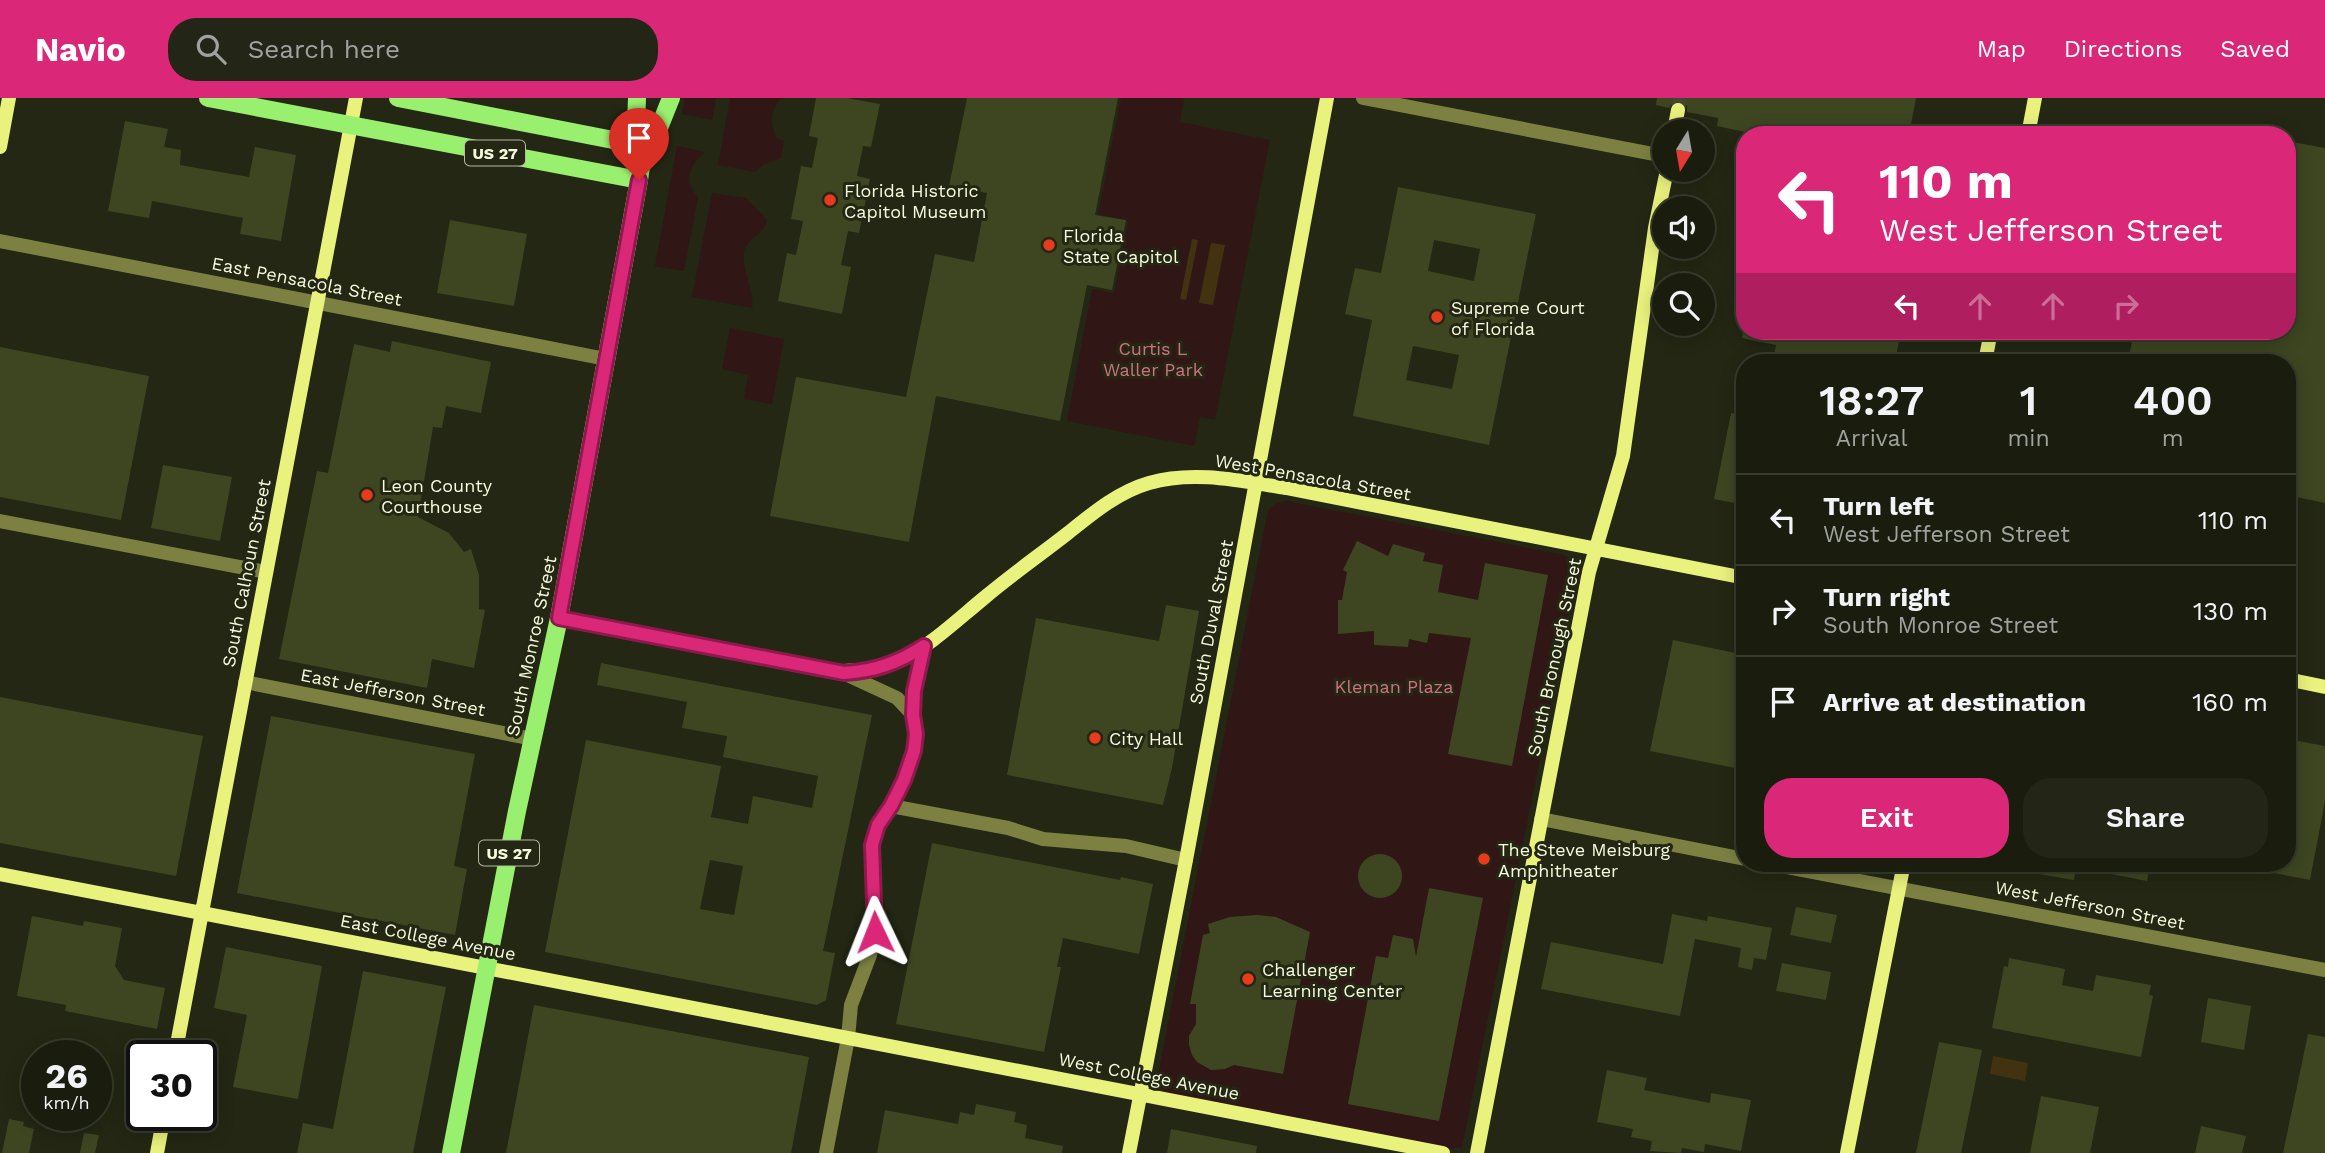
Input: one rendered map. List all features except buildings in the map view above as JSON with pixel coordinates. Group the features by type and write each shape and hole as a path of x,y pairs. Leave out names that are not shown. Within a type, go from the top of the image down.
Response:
{"main road":[{"path":"0,147 9,98"},
{"name":"US 27","path":"208,98 639,180"},
{"name":"South Calhoun Street","path":"178,1040 356,98"},
{"name":"US 27","path":"398,98 644,146"},
{"name":"South Monroe Street","path":"451,1153 486,968 559,618 639,180 644,146 636,122 637,98"},
{"name":"South Monroe Street","path":"644,146 659,128 671,98"},
{"name":"South Duval Street","path":"1129,1153 1327,98"},
{"path":"2030,126 2035,98"},
{"path":"1676,119 1678,110"},
{"name":"South Bronough Street","path":"1477,1153 1589,572 1623,456 1655,228 1665,182"},
{"name":"West Pensacola Street","path":"924,646 1112,500 1138,486 1176,477 1215,477 1256,484 1736,576"},
{"path":"559,618 844,673 881,668 902,661 924,646"},
{"path":"2296,681 2325,687"},
{"path":"1847,1153 1902,872"},
{"name":"East College Avenue","path":"0,874 849,1038"},
{"name":"West College Avenue","path":"849,1038 1443,1153"},
{"path":"157,1153 161,1131"}],"street":[{"path":"1363,98 1652,154"},
{"name":"East Pensacola Street","path":"0,241 606,359"},
{"path":"0,521 266,572"},
{"path":"826,1153 849,1038 851,1005 870,955 875,932 872,845 878,825 904,780 914,751 914,691 924,646"},
{"path":"844,673 897,698 913,715"},
{"name":"East Jefferson Street","path":"245,682 533,739"},
{"path":"891,806 1008,828 1051,841 1126,846 1186,860"},
{"path":"1541,819 1736,857"},
{"name":"West Jefferson Street","path":"1811,872 2325,970"}],"green space":[{"path":"685,98 716,98 712,120 682,114"},
{"path":"730,98 782,98 772,117 777,139 784,141 781,158 763,165 755,172 718,165"},
{"name":"Curtis L Waller Park","path":"1121,98 1184,98 1180,122 1270,140 1215,420 1200,417 1194,446 1067,421 1092,289 1114,293 1128,221 1098,214"},
{"path":"677,146 705,152 695,162 690,173 690,185 698,197 684,271 655,266"},
{"path":"712,193 746,198 767,220 745,247 744,252 744,267 752,294 752,308 692,297"},
{"path":"730,328 784,339 772,404 744,399 748,375 722,369"},
{"name":"Kleman Plaza","path":"1287,501 1564,555 1575,563 1575,585 1462,1147 1448,1149 1163,1092 1157,1080 1268,510 1277,503"}],"shaded area":[{"path":"1192,239 1198,240 1186,300 1180,299"},
{"path":"1211,243 1225,245 1213,305 1199,303"},
{"path":"1993,1056 2028,1063 2025,1081 1990,1074"}],"tunnel":[{"path":"1678,110 1680,98"}],"place":[{"name":"Florida Historic Capitol Museum","path":"830,200"},
{"name":"Florida State Capitol","path":"1049,245"},
{"name":"Supreme Court of Florida","path":"1437,317"},
{"name":"Leon County Courthouse","path":"367,495"},
{"name":"City Hall","path":"1095,738"},
{"name":"The Steve Meisburg Amphitheater","path":"1484,859"},
{"name":"Challenger Learning Center","path":"1248,979"}],"route":[{"path":"639,180 559,618 844,673 881,668 902,661 924,646 914,691 914,751 904,780 878,825 872,845 875,932"}]}
